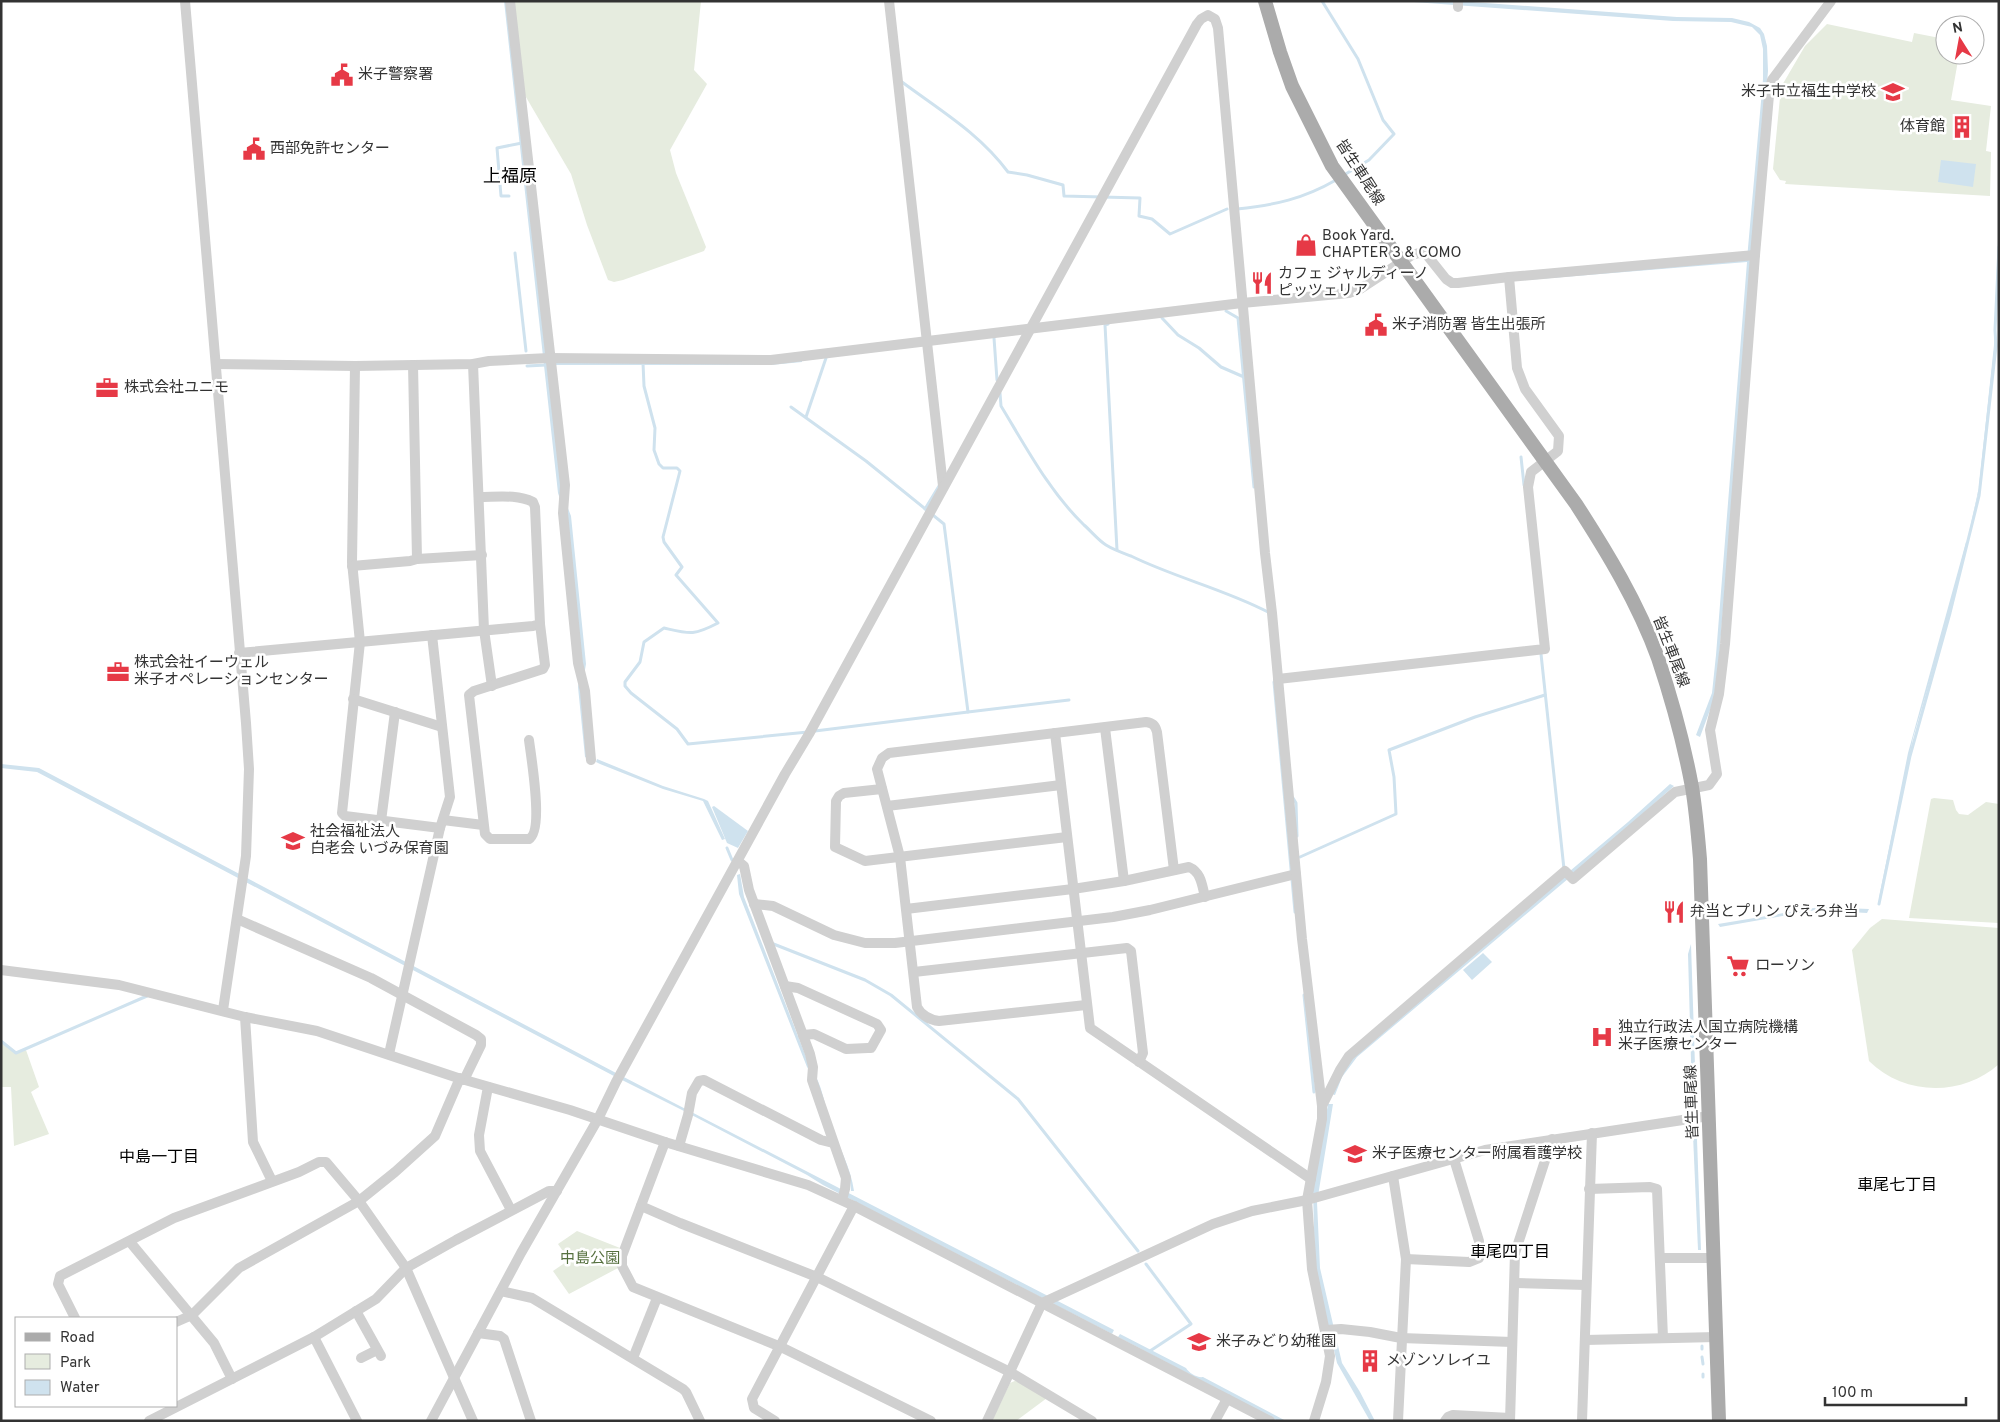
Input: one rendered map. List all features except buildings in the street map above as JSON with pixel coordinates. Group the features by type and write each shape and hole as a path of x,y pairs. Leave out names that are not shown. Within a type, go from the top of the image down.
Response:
{"main road":[{"name":"皆生車尾線","path":"1265,1 1283,60 1315,133 1332,166 1576,504 1601,543 1630,595 1657,657 1677,719 1692,789 1700,859 1719,1421"}],"street":[{"path":"185,1 246,722 248,769 246,856 223,1010"},
{"path":"510,1 548,360 565,495 563,512 591,760"},
{"path":"889,1 943,486"},
{"path":"1322,1106 1349,1056 1566,871 1573,879 1675,792 1709,785 1717,774 1710,730 1719,694 1725,644 1750,256 1768,104 1772,80 1831,1"},
{"path":"431,1421 1197,24 1201,19 1208,16 1215,19 1218,28 1265,553 1296,874 1322,1106 1322,1118 1307,1200 1312,1268 1330,1356 1326,1382 1314,1421"},
{"path":"216,364 355,366 473,364 490,361 548,360 771,360 1242,303 1348,293 1360,289 1412,255 1422,252 1426,254 1446,279 1452,283 1750,256"},
{"path":"1278,679 1545,649 1528,487 1531,472 1558,451 1559,436 1525,390 1517,368 1508,277"},
{"path":"473,364 484,630 492,686"},
{"path":"413,365 417,559"},
{"path":"355,366 352,566 360,642 342,813 345,816 381,820 484,825"},
{"path":"479,497 505,496 527,499 533,502 535,507 540,624 546,665 544,669 470,692 469,694 484,825 486,836 493,840 533,838 537,812 529,740"},
{"path":"352,566 482,555"},
{"path":"239,653 540,624"},
{"path":"389,1054 441,824 450,797 432,635"},
{"path":"353,699 442,727"},
{"path":"381,820 395,712"},
{"path":"1086,1005 939,1021 933,1020 921,1013 917,1007 900,857 877,769 882,758 889,753 1146,722 1152,723 1156,727 1174,870"},
{"path":"1105,728 1124,881"},
{"path":"1055,734 1090,1028 1311,1179"},
{"path":"887,806 1061,785"},
{"path":"882,788 844,793 839,796 836,801 835,847 865,861 1067,837"},
{"path":"738,861 744,866 754,904 803,1035 833,1143 846,1178 846,1189 842,1200"},
{"path":"906,909 1072,889 1124,881 1189,867 1194,869 1199,875 1205,896"},
{"path":"754,904 773,906 834,935 878,944 910,942 1076,922 1150,910 1296,874"},
{"path":"178,1321 192,1315 239,1268 359,1202 435,1136 462,1079 481,1045 481,1038 371,978 237,919"},
{"path":"914,972 1128,948 1131,951 1143,1053 1139,1062"},
{"path":"1,970 119,985 245,1017 316,1031 462,1079 598,1119 665,1142 808,1185 854,1206 1270,1421"},
{"path":"785,986 798,988 877,1024 881,1030 871,1048 846,1049 814,1034 803,1035"},
{"path":"245,1017 253,1142 272,1181"},
{"path":"679,1146 692,1093 699,1081 707,1080 821,1140 833,1143"},
{"path":"488,1086 479,1135 480,1151 511,1210"},
{"path":"986,1421 1042,1303 1230,1217 1307,1200 1484,1150 1592,1132 1709,1116"},
{"path":"1582,1421 1592,1132"},
{"path":"1445,1421 1448,1417 1454,1415 1510,1420 1515,1253 1552,1139"},
{"path":"665,1142 622,1256 621,1262 633,1287 781,1347 931,1421"},
{"path":"1406,1260 1469,1262 1478,1258 1479,1241 1454,1159"},
{"path":"74,1317 58,1284 59,1276 130,1242 174,1218 299,1172 319,1162 326,1162 359,1202 406,1268 473,1421"},
{"path":"1393,1176 1406,1260 1398,1421"},
{"path":"1589,1189 1650,1187 1657,1189 1663,1338"},
{"path":"178,1407 314,1337 376,1299 406,1268 511,1210 549,1191 557,1191"},
{"path":"641,1206 817,1277 1010,1372 1092,1421"},
{"path":"775,1421 756,1410 752,1399 854,1206"},
{"path":"130,1242 214,1343 232,1380"},
{"path":"1660,1258 1714,1258"},
{"path":"1515,1283 1586,1284"},
{"path":"502,1291 532,1298 683,1389 700,1421"},
{"path":"633,1358 657,1298"},
{"path":"356,1311 379,1353 361,1358"},
{"path":"1326,1330 1341,1329 1370,1332 1401,1338 1512,1342"},
{"path":"478,1333 500,1336 504,1339 531,1421"},
{"path":"314,1337 357,1421"},
{"path":"1585,1340 1717,1337"},
{"path":"1216,1421 1227,1399"},
{"path":"149,1421 177,1407"}],"green space":[{"path":"514,1 701,1 694,70 707,84 670,150 676,173 706,247 704,251 623,280 614,282 608,280 587,225 571,174 523,92"},
{"path":"1827,24 1912,42 1914,33 1935,37 1935,65 1957,65 1951,100 1991,106 1986,151 1991,152 1990,196 1785,184 1786,181 1780,180 1773,169 1781,87 1805,46"},
{"path":"1931,799 1953,800 1959,814 1968,815 1986,802 1999,804 1999,923 1909,918"},
{"path":"1882,919 1999,928 1999,1064 1984,1075 1951,1087 1933,1088 1916,1086 1899,1081 1883,1073 1869,1061 1852,950 1870,928"},
{"path":"1,1042 16,1054 26,1050 39,1087 31,1092 49,1134 14,1146 11,1087 1,1087"},
{"name":"中島公園","path":"577,1231 620,1248 615,1262 618,1268 569,1294 553,1271 569,1260 558,1244"},
{"path":"1017,1380 1047,1398 1016,1421 992,1421 1010,1383"}],"water":[{"path":"504,1 507,1 548,354 802,360 802,362 771,365 547,365 562,493 571,516 586,664 582,687 587,758 585,757 578,687 582,664 566,517 558,493"},
{"path":"1400,1 1458,1 1677,17 1732,18 1749,22 1760,28 1764,34 1767,46 1768,71 1716,694 1700,737 1696,735 1712,693 1716,655 1747,262 1514,281 1747,259 1763,79 1763,49 1760,35 1752,27 1731,22 1673,21"},
{"path":"1941,160 1976,164 1973,187 1938,182"},
{"path":"1999,213 1995,346 1979,488 1994,345"},
{"path":"1966,542 1946,626 1913,738 1880,900 1908,753"},
{"path":"597,759 663,786 708,801 725,839 722,840 703,801 663,789 600,764 596,762"},
{"path":"1,764 39,768 616,1073 1114,1330 1112,1334 612,1075 37,772 1,768"},
{"path":"1670,784 1674,786 1601,851 1357,1057 1342,1077 1335,1095 1331,1094 1351,1056 1628,822"},
{"path":"714,806 748,831 738,848 727,843 712,807"},
{"path":"740,874 744,897 810,1067 818,1080 828,1114 816,1080 807,1067 739,894 737,875"},
{"path":"1820,907 1869,909 1867,913 1816,910 1720,927 1718,924"},
{"path":"1691,944 1696,1096 1692,1096 1688,954"},
{"path":"1483,953 1492,962 1472,980 1463,970"},
{"path":"1328,1104 1333,1104 1317,1202 1320,1268 1342,1363 1375,1421 1370,1421 1337,1363 1315,1268 1313,1190"},
{"path":"835,1135 848,1166 854,1191 851,1191 850,1179"},
{"path":"1693,1135 1697,1139 1701,1250 1698,1250"},
{"path":"1120,1334 1186,1368 1193,1375 1203,1377 1286,1421 1278,1421 1118,1337"}],"waterway":[{"path":"1322,1 1358,59 1383,120 1394,134 1369,160 1344,175"},
{"path":"902,82 972,134 997,158 1008,172 1063,185 1064,196 1140,198 1139,216 1152,219 1170,234 1227,209"},
{"path":"509,196 501,196 497,148 522,143"},
{"path":"1237,209 1288,200 1312,192 1336,180"},
{"path":"1879,904 1910,756 1950,613 1979,496 1996,346 1999,247"},
{"path":"515,253 526,351"},
{"path":"1226,311 1238,318 1254,487"},
{"path":"1162,318 1178,335 1199,348 1221,367 1244,377"},
{"path":"1108,324 1105,325 1117,550"},
{"path":"994,338 997,380"},
{"path":"806,417 826,358"},
{"path":"643,363 644,386 655,428 654,450 659,464 663,468 677,468 680,471 663,537 664,542 682,567 676,575 718,623 691,633 664,628 644,642 640,662 625,682 625,686 631,693 677,729 688,744 808,732"},
{"path":"527,366 546,365"},
{"path":"1000,393 1001,406 1049,483 1071,512 1100,541 1109,547 1148,564 1268,612"},
{"path":"791,407 866,461 944,524 968,712 1069,700"},
{"path":"1521,457 1524,485"},
{"path":"925,509 939,486"},
{"path":"1541,654 1564,869"},
{"path":"1274,682 1295,912"},
{"path":"1300,857 1396,814 1394,777 1389,750 1475,717 1545,695"},
{"path":"815,731 968,712"},
{"path":"1293,798 1296,803 1297,836"},
{"path":"727,848 732,860"},
{"path":"771,943 865,980 891,995 1018,1099 1138,1251"},
{"path":"1304,995 1314,1092"},
{"path":"1,1041 16,1053 147,996"},
{"path":"1146,1264 1191,1324 1150,1351"},
{"path":"1702,1357 1703,1364"}],"place":[{"name":"米子警察署","path":"342,75"},
{"name":"米子市立福生中学校","path":"1893,92"},
{"name":"体育館","path":"1962,127"},
{"name":"西部免許センター","path":"254,149"},
{"name":"Book Yard. CHAPTER 3 & COMO","path":"1306,245"},
{"name":"カフェ ジャルディーノ ピッツェリア","path":"1262,283"},
{"name":"米子消防署 皆生出張所","path":"1376,325"},
{"name":"株式会社ユニモ","path":"107,388"},
{"name":"株式会社イーウェル 米子オペレーションセンター","path":"118,672"},
{"name":"社会福祉法人 白老会 いづみ保育園","path":"293,841"},
{"name":"弁当とプリン ぴえろ弁当","path":"1674,912"},
{"name":"ローソン","path":"1738,966"},
{"name":"独立行政法人国立病院機構 米子医療センター","path":"1602,1037"},
{"name":"米子医療センター附属看護学校","path":"1355,1154"},
{"name":"米子みどり幼稚園","path":"1199,1342"},
{"name":"メゾンソレイユ","path":"1370,1361"}],"district":[{"name":"上福原","path":"510,177"},
{"name":"中島一丁目","path":"159,1158"},
{"name":"車尾七丁目","path":"1897,1186"},
{"name":"車尾四丁目","path":"1510,1253"}]}
